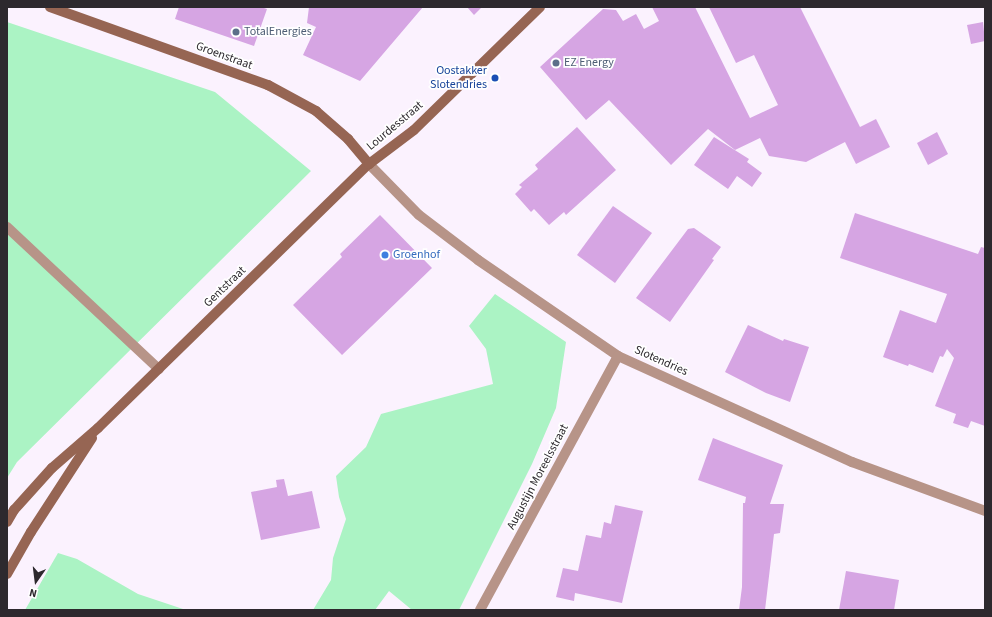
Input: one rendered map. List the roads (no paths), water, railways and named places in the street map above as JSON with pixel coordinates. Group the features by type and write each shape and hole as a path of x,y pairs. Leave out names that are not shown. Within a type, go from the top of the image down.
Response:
{"street":[{"name":"Groenstraat","path":"50,7 268,85 316,111 348,139 369,164"},
{"name":"Lourdesstraat","path":"369,164 414,130 540,7"},
{"name":"Slotendries","path":"369,164 419,215 478,260 618,356 852,462 985,511"},
{"name":"Gentstraat","path":"7,522 14,510 52,468 98,428 369,164"},
{"path":"7,227 158,369"},
{"name":"Augustijn Moreelsstraat","path":"480,610 618,356"},
{"name":"Gentstraat","path":"7,574 31,532 98,428"}],"place":[{"name":"TotalEnergies","path":"236,32"},
{"name":"EZ Energy","path":"556,63"},
{"name":"Oostakker Slotendries","path":"495,78"},
{"name":"Groenhof","path":"385,255"}]}
